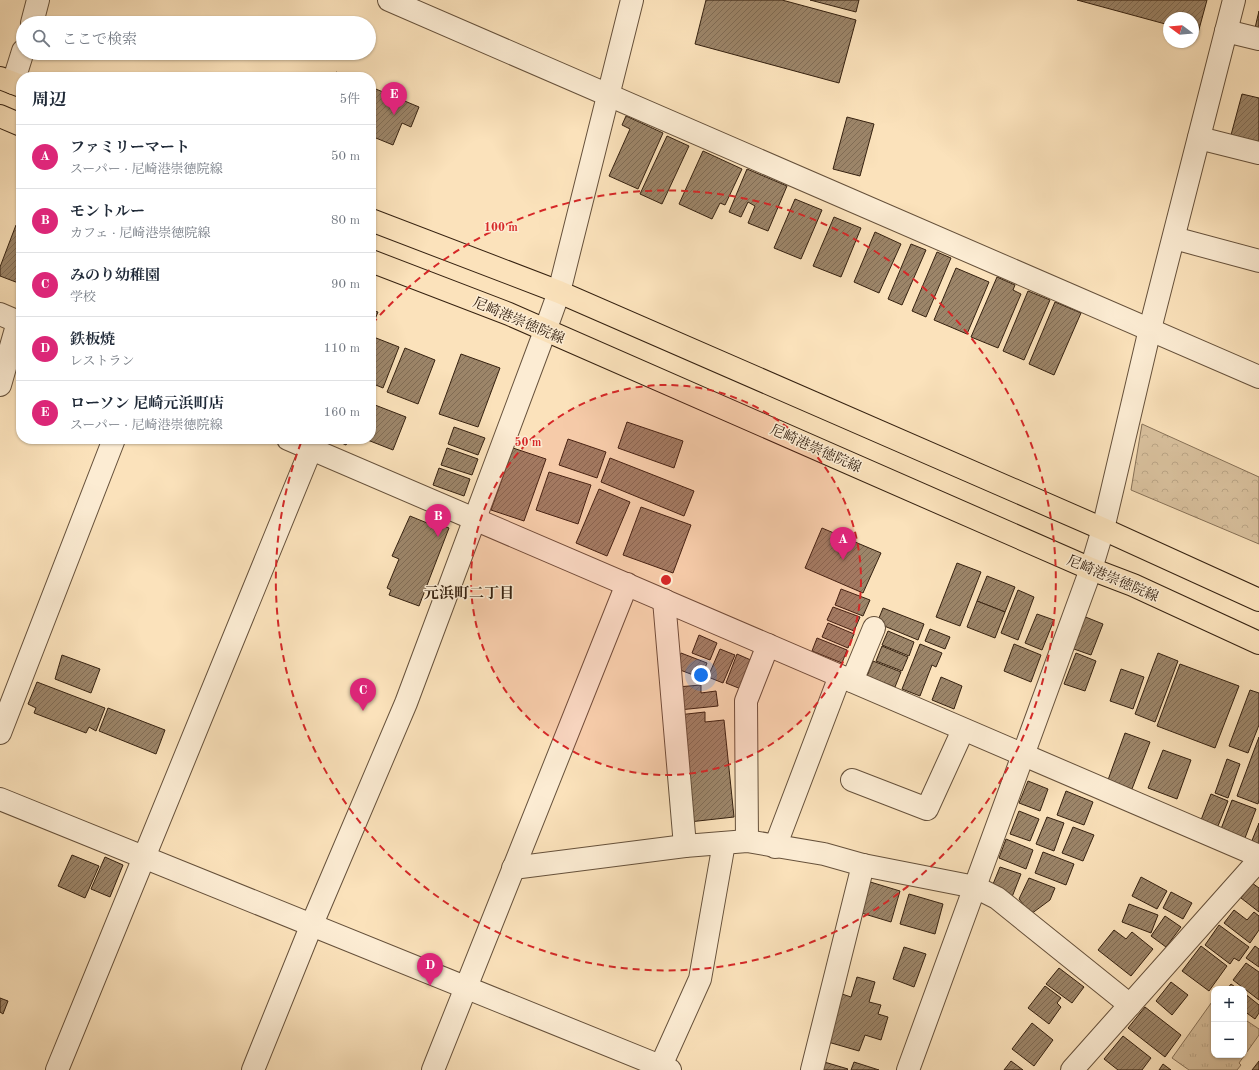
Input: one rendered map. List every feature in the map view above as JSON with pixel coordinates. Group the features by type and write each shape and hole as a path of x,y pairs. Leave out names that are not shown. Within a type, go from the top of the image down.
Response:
{"main road":[{"path":"376,222 559,292 1103,529 1259,600"},
{"name":"尼崎港崇徳院線","path":"376,263 509,314 1133,586 1259,643"}],"street":[{"path":"34,16 38,0"},
{"path":"388,0 1259,377"},
{"path":"253,1070 312,924 406,703 559,292 632,0"},
{"path":"908,1070 974,887 1024,756 1091,569 1103,529 1150,329 1234,0"},
{"path":"1226,31 1259,39"},
{"path":"11,82 20,60"},
{"path":"1199,138 1259,153"},
{"path":"1174,238 1259,261"},
{"path":"0,385 13,320"},
{"path":"0,733 112,444"},
{"path":"300,444 1259,856"},
{"path":"57,1070 311,449"},
{"path":"433,1070 627,584"},
{"path":"664,600 685,846"},
{"path":"775,847 846,678 874,628"},
{"path":"747,841 746,701 768,645"},
{"path":"852,780 927,809 963,730"},
{"path":"0,798 312,924 664,1069 700,979 724,843"},
{"path":"513,868 685,846 747,841 775,847 824,854 863,864 974,887 996,898 1130,1005"},
{"path":"1072,1070 1259,860"},
{"path":"812,1070 863,864"}],"green space":[{"path":"1142,424 1259,477 1259,544 1131,490"},
{"path":"1211,1003 1211,1058 1243,1058 1239,1063 1241,1065 1237,1070 1189,1070 1172,1058"},
{"path":"1247,1021 1259,1029 1259,1035 1247,1052"}],"building":[{"path":"706,0 782,0 856,20 839,83 695,44"},
{"path":"810,0 859,0 856,12"},
{"path":"1077,0 1207,0 1199,29 1199,12 1163,12 1163,23"},
{"path":"1259,11 1259,29 1255,28"},
{"path":"376,89 419,107 411,127 402,123 393,145 376,138"},
{"path":"1242,94 1259,98 1259,142 1231,135"},
{"path":"626,116 663,133 638,189 609,176 630,129 622,125"},
{"path":"847,117 874,124 860,176 833,169"},
{"path":"667,136 689,146 662,204 640,194"},
{"path":"703,151 742,169 725,205 720,203 712,219 679,204"},
{"path":"747,169 787,186 768,231 748,223 755,206 748,202 741,217 729,212"},
{"path":"795,199 822,210 801,259 774,248"},
{"path":"834,217 861,228 841,277 813,266"},
{"path":"16,225 16,282 0,276 0,267"},
{"path":"875,232 901,244 879,293 854,282"},
{"path":"911,244 926,250 902,305 888,299"},
{"path":"937,252 951,258 926,317 912,311"},
{"path":"956,268 989,282 967,334 934,320"},
{"path":"997,277 1015,285 1013,290 1021,294 998,348 971,337"},
{"path":"1028,291 1050,300 1024,360 1003,351"},
{"path":"1055,302 1081,313 1054,375 1029,364"},
{"path":"376,338 399,347 383,388 376,385"},
{"path":"405,348 435,360 418,404 387,392"},
{"path":"461,354 500,368 478,427 439,414"},
{"path":"376,405 406,417 393,450 376,443"},
{"path":"627,422 683,441 674,468 618,448"},
{"path":"454,427 485,438 478,455 448,444"},
{"path":"568,439 606,452 597,478 559,465"},
{"path":"447,448 478,459 472,475 441,465"},
{"path":"513,448 546,459 524,521 491,510"},
{"path":"610,458 694,491 684,516 601,482"},
{"path":"439,468 470,479 464,496 433,485"},
{"path":"549,472 591,485 578,524 536,510"},
{"path":"599,489 630,502 607,556 576,543"},
{"path":"641,507 691,525 673,573 623,555"},
{"path":"410,516 432,525 434,522 449,528 419,606 389,595 391,590 387,588 399,559 392,556"},
{"path":"822,528 881,553 863,593 805,568"},
{"path":"957,563 981,572 960,626 936,617"},
{"path":"987,576 1015,587 1005,612 977,601"},
{"path":"841,589 870,600 863,616 835,605"},
{"path":"1018,590 1034,597 1018,640 1001,633"},
{"path":"977,601 1005,612 995,638 967,627"},
{"path":"833,607 860,617 854,631 827,620"},
{"path":"883,608 924,624 918,640 877,623"},
{"path":"1037,614 1054,620 1042,650 1025,643"},
{"path":"1083,616 1103,624 1091,655 1071,648"},
{"path":"828,623 854,634 848,648 822,637"},
{"path":"930,629 950,637 945,649 925,641"},
{"path":"888,631 914,642 909,656 882,645"},
{"path":"699,635 717,643 710,660 692,653"},
{"path":"817,638 847,650 842,663 812,651"},
{"path":"920,644 942,653 936,667 932,665 920,696 902,689"},
{"path":"1014,644 1041,655 1031,682 1004,671"},
{"path":"882,646 908,657 902,671 876,661"},
{"path":"720,649 735,655 723,683 708,677"},
{"path":"681,653 707,663 701,678 675,668"},
{"path":"1076,653 1096,661 1085,691 1064,684"},
{"path":"1158,653 1178,661 1155,722 1135,714"},
{"path":"737,654 753,661 741,689 726,683"},
{"path":"62,655 100,669 91,693 55,679"},
{"path":"873,661 901,672 895,687 867,676"},
{"path":"1180,664 1239,686 1215,748 1157,726"},
{"path":"1121,669 1144,677 1133,709 1110,701"},
{"path":"941,677 962,686 954,709 932,700"},
{"path":"37,682 105,708 96,731 89,727 86,733 34,713 36,708 28,704"},
{"path":"701,685 701,693 716,691 718,706 679,710 677,687"},
{"path":"1250,690 1259,693 1259,725 1248,753 1229,746"},
{"path":"108,708 165,730 156,754 99,731"},
{"path":"705,712 705,722 724,720 734,817 689,822 678,715"},
{"path":"1125,733 1150,742 1132,789 1108,780"},
{"path":"1259,737 1259,800 1258,804 1237,796"},
{"path":"1163,750 1191,760 1177,799 1148,788"},
{"path":"1227,759 1240,764 1228,798 1215,793"},
{"path":"1028,781 1048,789 1040,811 1019,803"},
{"path":"1066,791 1093,802 1084,825 1057,815"},
{"path":"1211,794 1228,801 1218,826 1201,820"},
{"path":"1232,800 1256,809 1245,838 1221,829"},
{"path":"1019,811 1039,819 1030,841 1010,834"},
{"path":"1047,817 1064,823 1054,851 1036,844"},
{"path":"1259,823 1259,846 1251,843"},
{"path":"1073,827 1094,835 1083,861 1062,853"},
{"path":"1006,839 1033,850 1026,869 999,858"},
{"path":"1043,852 1074,864 1066,885 1035,873"},
{"path":"72,855 99,866 85,898 58,886"},
{"path":"105,857 123,865 110,897 91,889"},
{"path":"1000,867 1021,874 1012,897 991,889"},
{"path":"1141,877 1167,891 1157,909 1132,896"},
{"path":"1029,878 1055,888 1050,900 1031,914 1019,899"},
{"path":"867,881 900,891 891,922 858,912"},
{"path":"1252,883 1259,888 1259,912 1241,898"},
{"path":"1171,892 1192,903 1183,919 1163,908"},
{"path":"909,894 943,904 935,934 900,924"},
{"path":"1129,904 1158,915 1151,933 1122,922"},
{"path":"1234,910 1247,920 1254,912 1259,916 1259,930 1250,943 1224,923"},
{"path":"1165,916 1181,927 1166,947 1151,936"},
{"path":"1219,925 1249,947 1239,961 1234,958 1230,964 1205,945"},
{"path":"1114,930 1126,939 1132,932 1153,949 1131,976 1098,950"},
{"path":"1201,946 1227,966 1213,986 1211,986 1209,991 1182,971"},
{"path":"1255,946 1259,949 1259,967 1246,958"},
{"path":"904,947 926,954 914,987 893,979"},
{"path":"1246,963 1259,972 1259,1000 1247,991 1247,986 1241,986 1233,980"},
{"path":"1059,968 1084,987 1072,1003 1046,984"},
{"path":"857,977 875,982 869,1002 881,1005 878,1014 888,1017 881,1040 865,1035 859,1051 828,1042 842,994 851,997"},
{"path":"1171,982 1188,995 1172,1015 1156,1001"},
{"path":"1045,986 1061,998 1057,1003 1061,1007 1049,1024 1028,1008"},
{"path":"1247,995 1259,1005 1259,1013 1255,1019 1247,1013"},
{"path":"0,998 8,1001 3,1014 0,1012"},
{"path":"1145,1007 1181,1035 1165,1057 1128,1028"},
{"path":"1032,1023 1053,1040 1034,1066 1012,1049"},
{"path":"1123,1036 1151,1058 1142,1070 1118,1070 1104,1059"},
{"path":"821,1061 848,1069 819,1070"},
{"path":"1011,1061 1023,1070 1004,1070"},
{"path":"1259,1061 1259,1070 1252,1070"},
{"path":"854,1062 879,1070 851,1070"},
{"path":"1163,1064 1171,1070 1159,1070"}],"place":[{"name":"ローソン 尼崎元浜町店","path":"394,115"},
{"name":"モントルー","path":"438,537"},
{"name":"ファミリーマート","path":"843,560"},
{"name":"みのり幼稚園","path":"363,711"},
{"name":"鉄板焼","path":"430,986"}],"district":[{"name":"元浜町二丁目","path":"469,593"}]}
